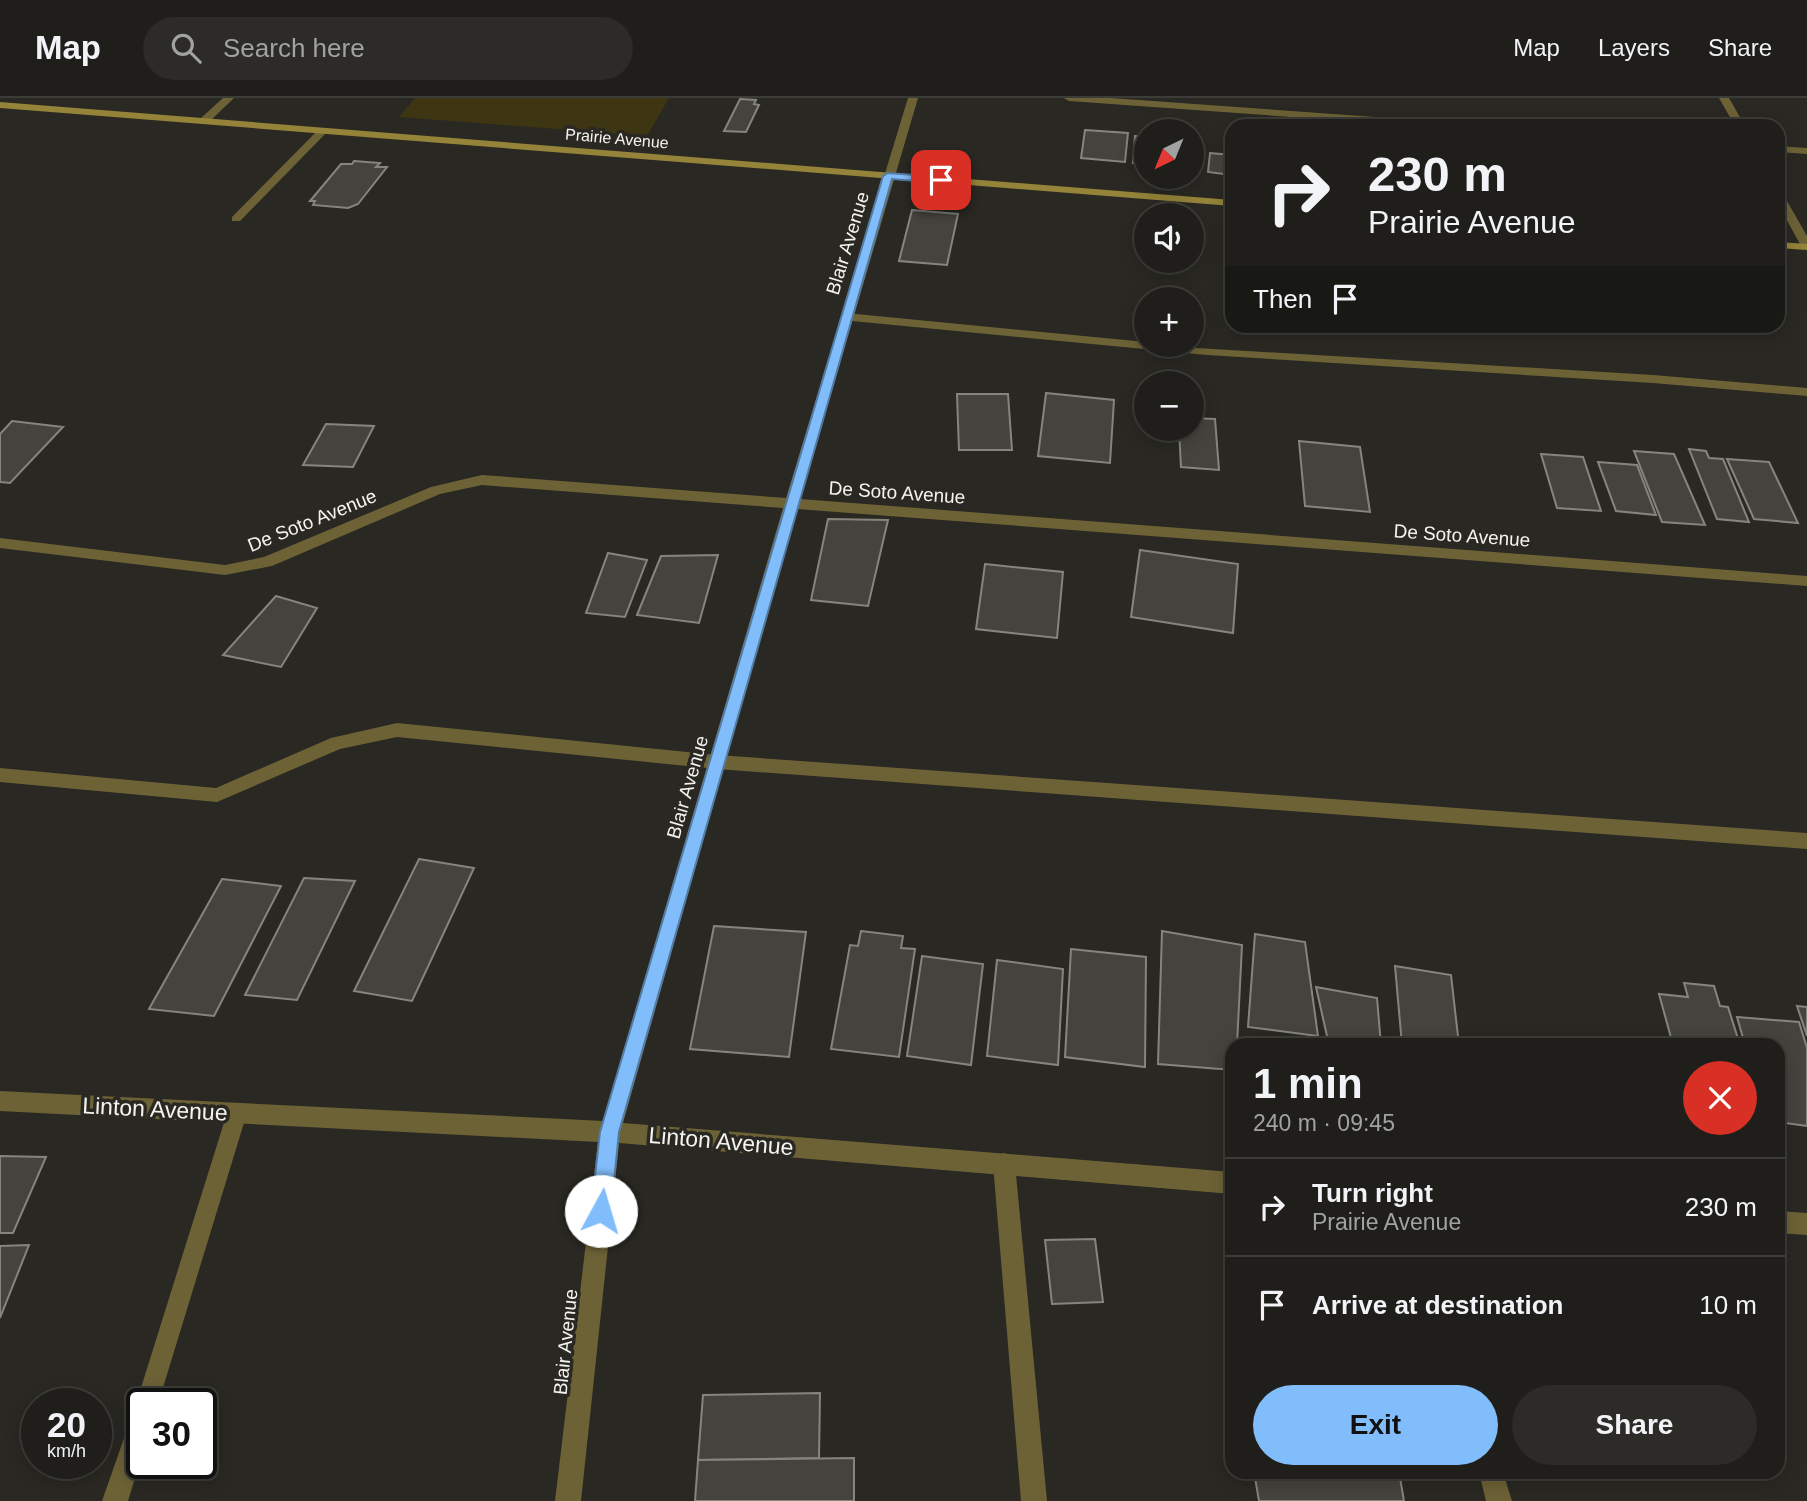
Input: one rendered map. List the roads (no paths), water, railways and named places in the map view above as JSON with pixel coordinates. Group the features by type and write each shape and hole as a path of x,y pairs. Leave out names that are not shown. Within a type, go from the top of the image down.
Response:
{"street":[{"path":"205,120 229,98"},
{"name":"Blair Avenue","path":"568,1501 610,1132 846,317 913,98"},
{"path":"1069,98 1362,119"},
{"path":"1724,98 1736,119"},
{"name":"Prairie Avenue","path":"0,105 1225,202"},
{"path":"236,219 324,130"},
{"path":"1785,149 1807,151"},
{"path":"1785,207 1807,247"},
{"path":"1785,245 1807,247"},
{"path":"846,317 1206,351 1653,379 1807,392"},
{"name":"De Soto Avenue","path":"0,543 225,570 267,562 436,490 482,480 1807,581"},
{"path":"0,775 217,795 337,743 397,730 717,762 1807,841"},
{"name":"Linton Avenue","path":"0,1101 610,1132 1225,1182"},
{"path":"151,1388 237,1113"},
{"path":"1004,1164 1034,1501"},
{"path":"1785,1222 1807,1224"},
{"path":"115,1501 126,1466"},
{"path":"1493,1479 1499,1501"}]}
